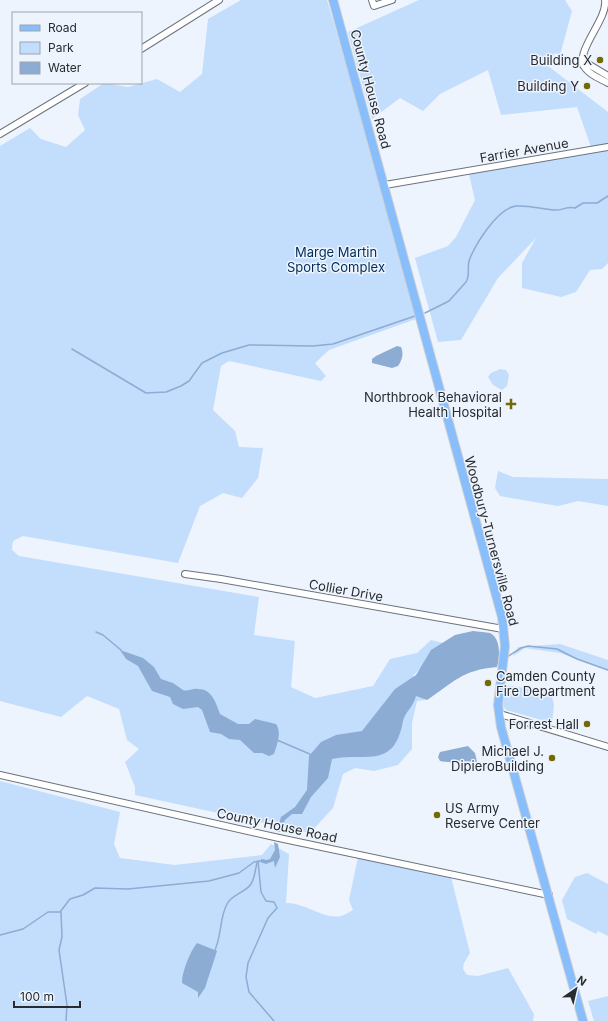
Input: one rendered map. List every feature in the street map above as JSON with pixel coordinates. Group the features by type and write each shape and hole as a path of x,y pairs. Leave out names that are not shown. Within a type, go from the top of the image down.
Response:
{"main road":[{"name":"County House Road","path":"333,0 385,185"},
{"name":"Woodbury-Turnersville Road","path":"385,185 495,589 504,639 502,675 498,705 501,727 583,1021"}],"street":[{"path":"142,47 219,0"},
{"path":"372,0 374,6 392,0"},
{"path":"605,0 605,8 602,17 582,57 583,65 587,70 608,83"},
{"path":"583,65 588,64 608,76"},
{"path":"0,134 83,84"},
{"name":"Farrier Avenue","path":"385,185 608,147"},
{"name":"Collier Drive","path":"185,574 221,579 503,629"},
{"path":"500,714 608,747"},
{"name":"County House Road","path":"0,775 279,838 549,896"}],"green space":[{"name":"Marge Martin Sports Complex","path":"241,0 327,0 370,145 416,319 329,350 315,363 326,376 321,381 229,361 221,366 213,410 235,431 239,447 263,448 258,478 242,498 223,493 200,506 178,563 23,536 13,541 12,550 19,556 259,597 254,635 295,641 291,687 315,698 373,686 390,659 417,653 431,640 443,643 413,676 425,700 417,701 412,723 412,749 398,765 374,771 355,768 343,774 333,808 310,833 135,795 135,787 125,762 139,749 127,740 119,709 87,696 61,717 0,701 0,146 30,128 41,139 66,147 85,130 78,115 80,99 102,84 128,87 157,79 180,92 202,74 208,19"},
{"path":"419,0 565,0 572,11 560,55 555,53 548,66 608,112 608,263 602,269 590,270 576,292 561,297 522,288 522,263 536,238 498,278 461,340 438,342 415,258 448,246 456,237 475,200 468,170 592,150 577,107 501,115 488,70 440,94 423,111 400,98 372,119 348,32"},
{"path":"500,369 506,370 509,375 507,386 502,390 493,385 488,377 491,373"},
{"path":"498,471 513,477 608,479 608,506 578,501 558,506 500,496 495,488"},
{"path":"560,644 608,660 608,671 560,653 525,648 513,656 518,647"},
{"path":"505,685 551,692 554,705 552,723 506,710 503,706"},
{"path":"0,781 120,812 114,844 120,858 175,865 262,855 271,844 289,854 286,903 300,905 327,916 341,916 353,910 349,900 358,857 451,877 470,953 464,963 463,969 467,975 478,976 508,968 534,1014 533,1021 0,1021"},
{"path":"587,873 608,884 608,936 598,931 596,934 567,919 562,900 575,877"},
{"path":"608,996 608,1021 594,1021 588,1001"}],"water":[{"path":"397,346 401,347 402,352 398,366 392,368 372,363 372,359 376,356"},
{"path":"473,631 490,633 494,635 499,648 497,667 467,674 452,682 427,700 416,696 404,718 399,736 393,747 386,753 377,756 332,759 328,778 311,797 302,814 292,814 285,820 280,832 277,831 281,817 295,807 307,790 309,756 321,742 336,735 362,731 395,689 416,675 431,650 455,635"},
{"path":"120,650 143,658 154,667 161,679 173,683 183,690 187,691 196,689 207,691 213,697 220,714 238,724 249,724 255,719 276,724 279,735 274,754 269,756 262,753 254,753 240,740 229,739 221,734 210,732 202,710 198,707 183,709 173,704 170,697 152,691 138,666 126,659"},
{"path":"468,746 475,753 477,762 444,762 440,761 438,757 440,752"},
{"path":"274,842 278,844 280,857 275,868 274,861 266,864 260,862 261,859 270,859 275,850"},
{"path":"197,943 217,951 205,988 198,998 198,992 182,983 183,973 187,962"}],"waterway":[{"path":"425,313 449,301 466,282 468,276 468,264 473,251 495,219 509,208 516,206 549,210 575,208 583,203 597,203 608,196"},
{"path":"72,349 146,393 166,392 189,381 202,363 222,353 249,345 313,346 333,344 415,316"},
{"path":"96,632 103,635 121,650"},
{"path":"507,657 521,648 528,646 557,649 577,659 608,670"},
{"path":"277,740 312,755"},
{"path":"258,861 261,892 266,901 274,902 277,908 268,918 248,963 246,977 249,992 274,1021"},
{"path":"0,935 23,929 48,912 60,912 70,899 83,895 95,888 128,889 209,881 239,873 254,862 260,861"},
{"path":"214,952 217,946 224,910 232,898 245,890 251,884 257,863"},
{"path":"61,912 62,937 59,950 67,1005 66,1021"}],"place":[{"name":"Building X","path":"600,60"},
{"name":"Building Y","path":"587,86"},
{"name":"Northbrook Behavioral Health Hospital","path":"511,404"},
{"name":"Camden County Fire Department","path":"488,683"},
{"name":"Forrest Hall","path":"587,724"},
{"name":"Michael J. DipieroBuilding","path":"552,758"},
{"name":"US Army Reserve Center","path":"437,815"}]}
